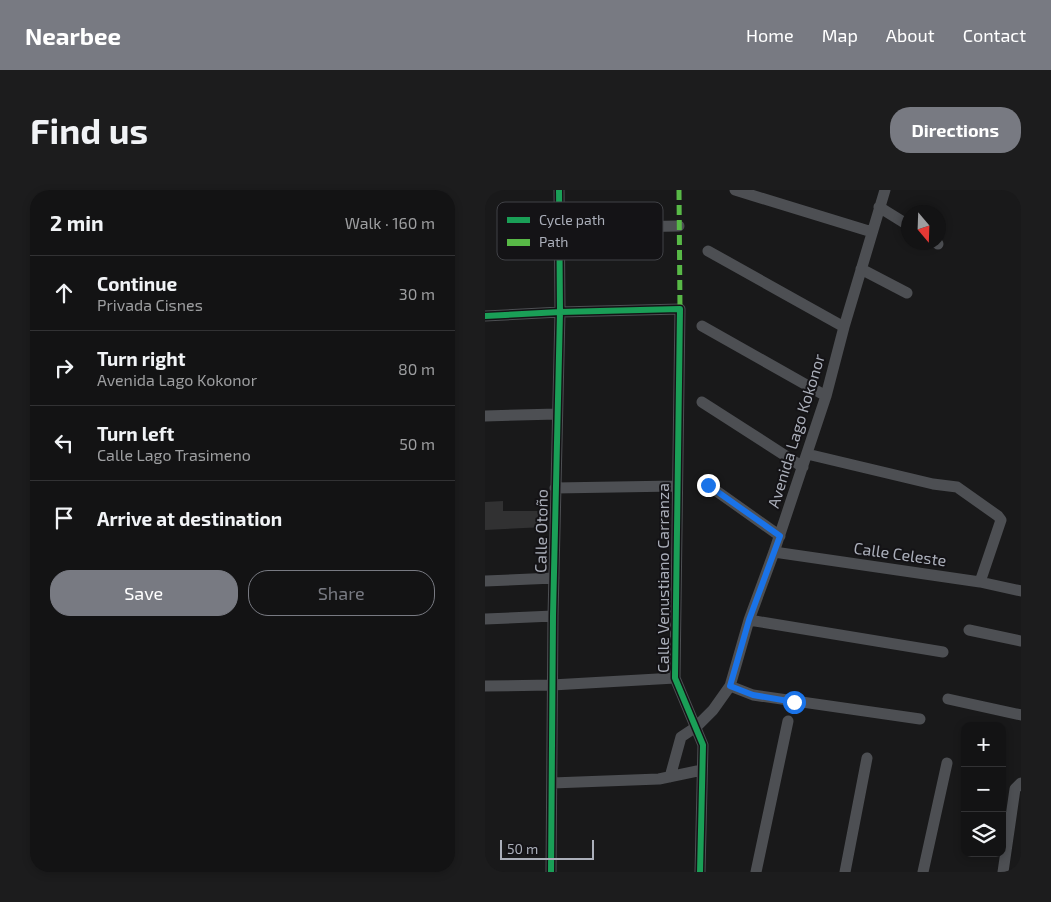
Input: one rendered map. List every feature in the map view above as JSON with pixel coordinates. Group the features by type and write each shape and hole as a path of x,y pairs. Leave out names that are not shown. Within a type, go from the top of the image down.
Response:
{"street":[{"path":"735,190 872,232"},
{"name":"Avenida Lago Kokonor","path":"670,777 681,737 696,727 713,710 730,686 749,620 775,552 826,396 844,327 885,190"},
{"path":"879,207 901,220"},
{"path":"663,226 679,226"},
{"path":"708,251 844,327"},
{"name":"Calle Otoño","path":"551,872 552,685 560,312 559,260"},
{"path":"861,269 907,293"},
{"name":"Calle Venustiano Carranza","path":"560,312 680,309 675,678 703,745 700,872"},
{"path":"485,316 560,312"},
{"path":"702,326 826,396"},
{"path":"702,402 803,466"},
{"path":"485,416 557,414"},
{"path":"807,454 933,484 957,487 998,516 1001,520 980,582"},
{"path":"708,485 780,536"},
{"path":"555,488 677,486"},
{"name":"Calle Celeste","path":"775,552 980,582 1021,591"},
{"path":"485,581 554,578"},
{"path":"485,619 553,616"},
{"path":"749,620 943,652"},
{"path":"969,630 1021,641"},
{"path":"485,686 552,685 675,678"},
{"path":"730,686 753,695 920,719"},
{"path":"948,699 1021,715"},
{"path":"756,872 787,721"},
{"path":"845,872 867,758"},
{"path":"923,872 947,763"},
{"path":"552,783 659,779 702,770"},
{"path":"1003,872 1015,789 1021,783"}],"building":[{"path":"503,501 503,511 544,511 545,527 485,530 485,502"}],"marked path":[{"path":"679,190 680,309"}],"cycle path":[{"path":"559,190 559,202"},
{"path":"551,872 553,616 560,260"},
{"path":"485,316 680,309 675,678 703,745 700,872"}],"route":[{"path":"708,485 780,536 749,620 730,686 753,695 794,702"}]}
